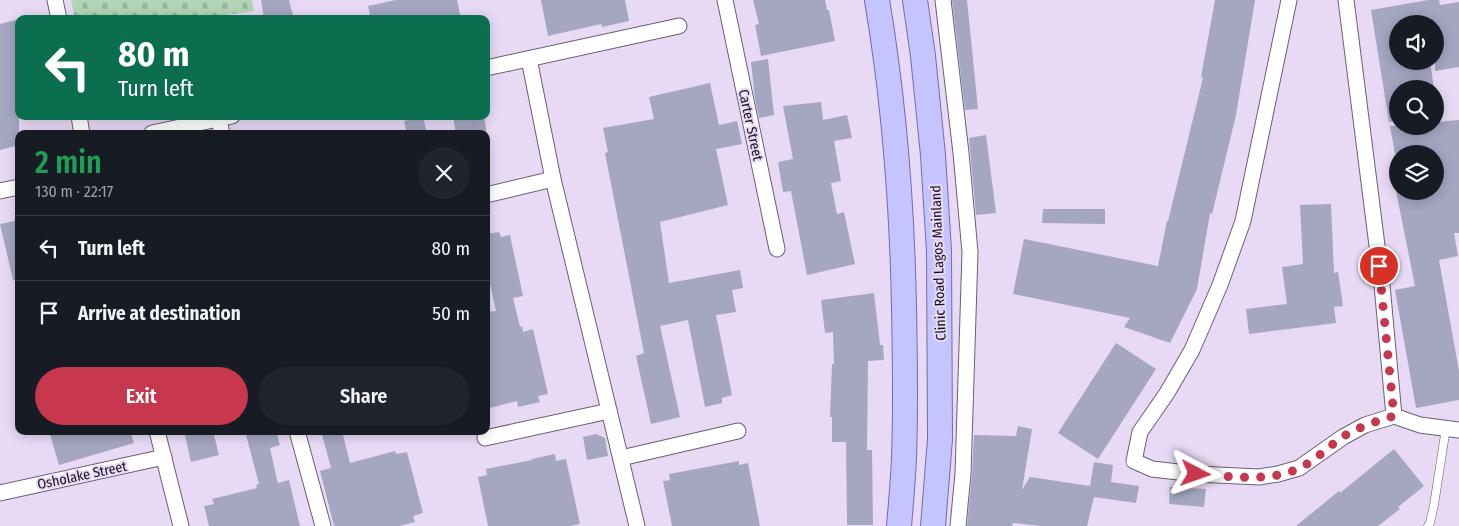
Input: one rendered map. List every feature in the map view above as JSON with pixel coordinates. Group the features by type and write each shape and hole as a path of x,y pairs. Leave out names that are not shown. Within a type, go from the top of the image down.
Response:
{"main road":[{"path":"876,0 889,90 898,173 903,258 904,459 899,526"},
{"name":"Clinic Road Lagos Mainland","path":"915,0 933,154 940,252 940,439 933,526"}],"street":[{"path":"55,0 58,15"},
{"name":"Carter Street","path":"725,0 777,249"},
{"path":"944,0 970,252 963,474 958,526"},
{"path":"1289,0 1243,221 1220,284 1192,350 1167,393 1140,432 1134,461 1152,469 1196,474 1259,477 1299,468 1343,437 1365,425 1394,416 1420,425 1452,429"},
{"path":"1346,0 1382,285 1394,416"},
{"path":"490,67 679,26"},
{"path":"529,59 552,179 637,526"},
{"path":"166,130 211,120"},
{"path":"490,194 552,179"},
{"path":"0,191 15,188"},
{"path":"485,438 609,410"},
{"path":"621,458 738,431"},
{"path":"158,435 181,526"},
{"path":"298,435 323,526"},
{"name":"Osholake Street","path":"0,493 164,458"}],"lane":[{"path":"1428,526 1452,429"}],"green space":[{"path":"71,0 252,0 254,11 227,15 74,15"}],"building":[{"path":"261,0 289,0 293,15 263,15"},
{"path":"396,0 457,0 460,15 370,15 368,6"},
{"path":"541,0 625,0 629,21 602,27 601,24 548,36"},
{"path":"753,0 825,0 827,10 829,10 835,41 761,56 755,25 759,24"},
{"path":"952,0 967,0 978,109 965,110"},
{"path":"1215,0 1255,0 1236,115 1212,214 1210,213 1197,289 1170,343 1124,327 1130,318 1013,294 1024,239 1158,266 1167,221 1203,78 1201,77"},
{"path":"1428,0 1439,0 1440,5 1459,2 1459,67 1444,70 1444,15 1389,15 1389,70 1431,70 1433,80 1389,80 1389,122 1371,10"},
{"path":"15,20 15,120 19,120 19,130 15,130 15,146 0,150 0,24"},
{"path":"768,59 774,115 759,118 751,62"},
{"path":"710,83 719,125 737,121 742,144 716,149 728,205 660,222 669,283 740,270 743,288 732,290 736,312 716,315 732,395 722,398 722,403 705,407 688,320 660,326 680,417 651,424 636,356 644,353 605,153 608,152 603,128 654,119 649,97"},
{"path":"821,102 823,120 847,115 852,138 834,141 841,181 831,183 837,214 844,212 855,264 807,275 791,191 783,192 778,162 793,159 783,106"},
{"path":"424,120 426,130 406,130 404,121"},
{"path":"454,120 485,120 486,130 455,130"},
{"path":"1459,120 1459,233 1454,233 1458,256 1439,260 1459,371 1459,400 1416,408 1395,290 1415,286 1398,200 1444,200 1444,145 1393,145 1392,135 1444,135 1444,121"},
{"path":"986,135 996,213 976,215 969,138"},
{"path":"1331,204 1334,273 1338,272 1343,306 1334,307 1336,323 1249,334 1246,309 1287,304 1282,267 1303,264 1300,205"},
{"path":"1043,209 1105,209 1105,224 1042,223"},
{"path":"15,221 15,280 13,280 0,224"},
{"path":"499,232 501,237 510,235 523,296 513,298 523,332 533,329 548,394 538,396 540,402 518,407 517,401 490,408 490,312 496,311 490,284 490,233"},
{"path":"874,293 880,345 883,345 884,360 868,361 867,450 872,450 873,525 847,525 846,442 832,442 832,417 830,417 832,364 834,364 833,332 825,333 821,300"},
{"path":"1116,343 1156,369 1098,459 1058,433"},
{"path":"1018,426 1032,429 1022,490 1030,477 1090,486 1094,462 1113,465 1111,482 1139,486 1136,503 1094,497 1087,526 1042,526 1013,523 1012,526 967,526 974,435 1016,436"},
{"path":"596,434 605,438 608,456 587,460 583,437"},
{"path":"50,435 131,435 134,443 59,465"},
{"path":"185,435 214,435 219,455 191,462"},
{"path":"246,435 277,435 280,445 270,448 277,480 278,483 289,480 300,526 209,526 204,506 214,504 212,499 257,488 256,485 259,484"},
{"path":"322,435 343,435 350,463 395,451 396,454 407,452 423,513 413,516 415,522 399,526 334,526 320,471 331,468"},
{"path":"1394,449 1424,486 1398,507 1400,509 1378,526 1296,526 1339,491 1340,493"},
{"path":"555,454 556,461 566,459 580,524 570,526 488,526 478,477 487,475 486,469"},
{"path":"739,461 739,465 748,463 760,526 672,526 663,481 670,480 669,474"},
{"path":"1170,487 1206,489 1204,507 1169,504"}],"route":[{"path":"1196,474 1259,477 1299,468 1343,437 1365,425 1394,416 1379,266"}]}
